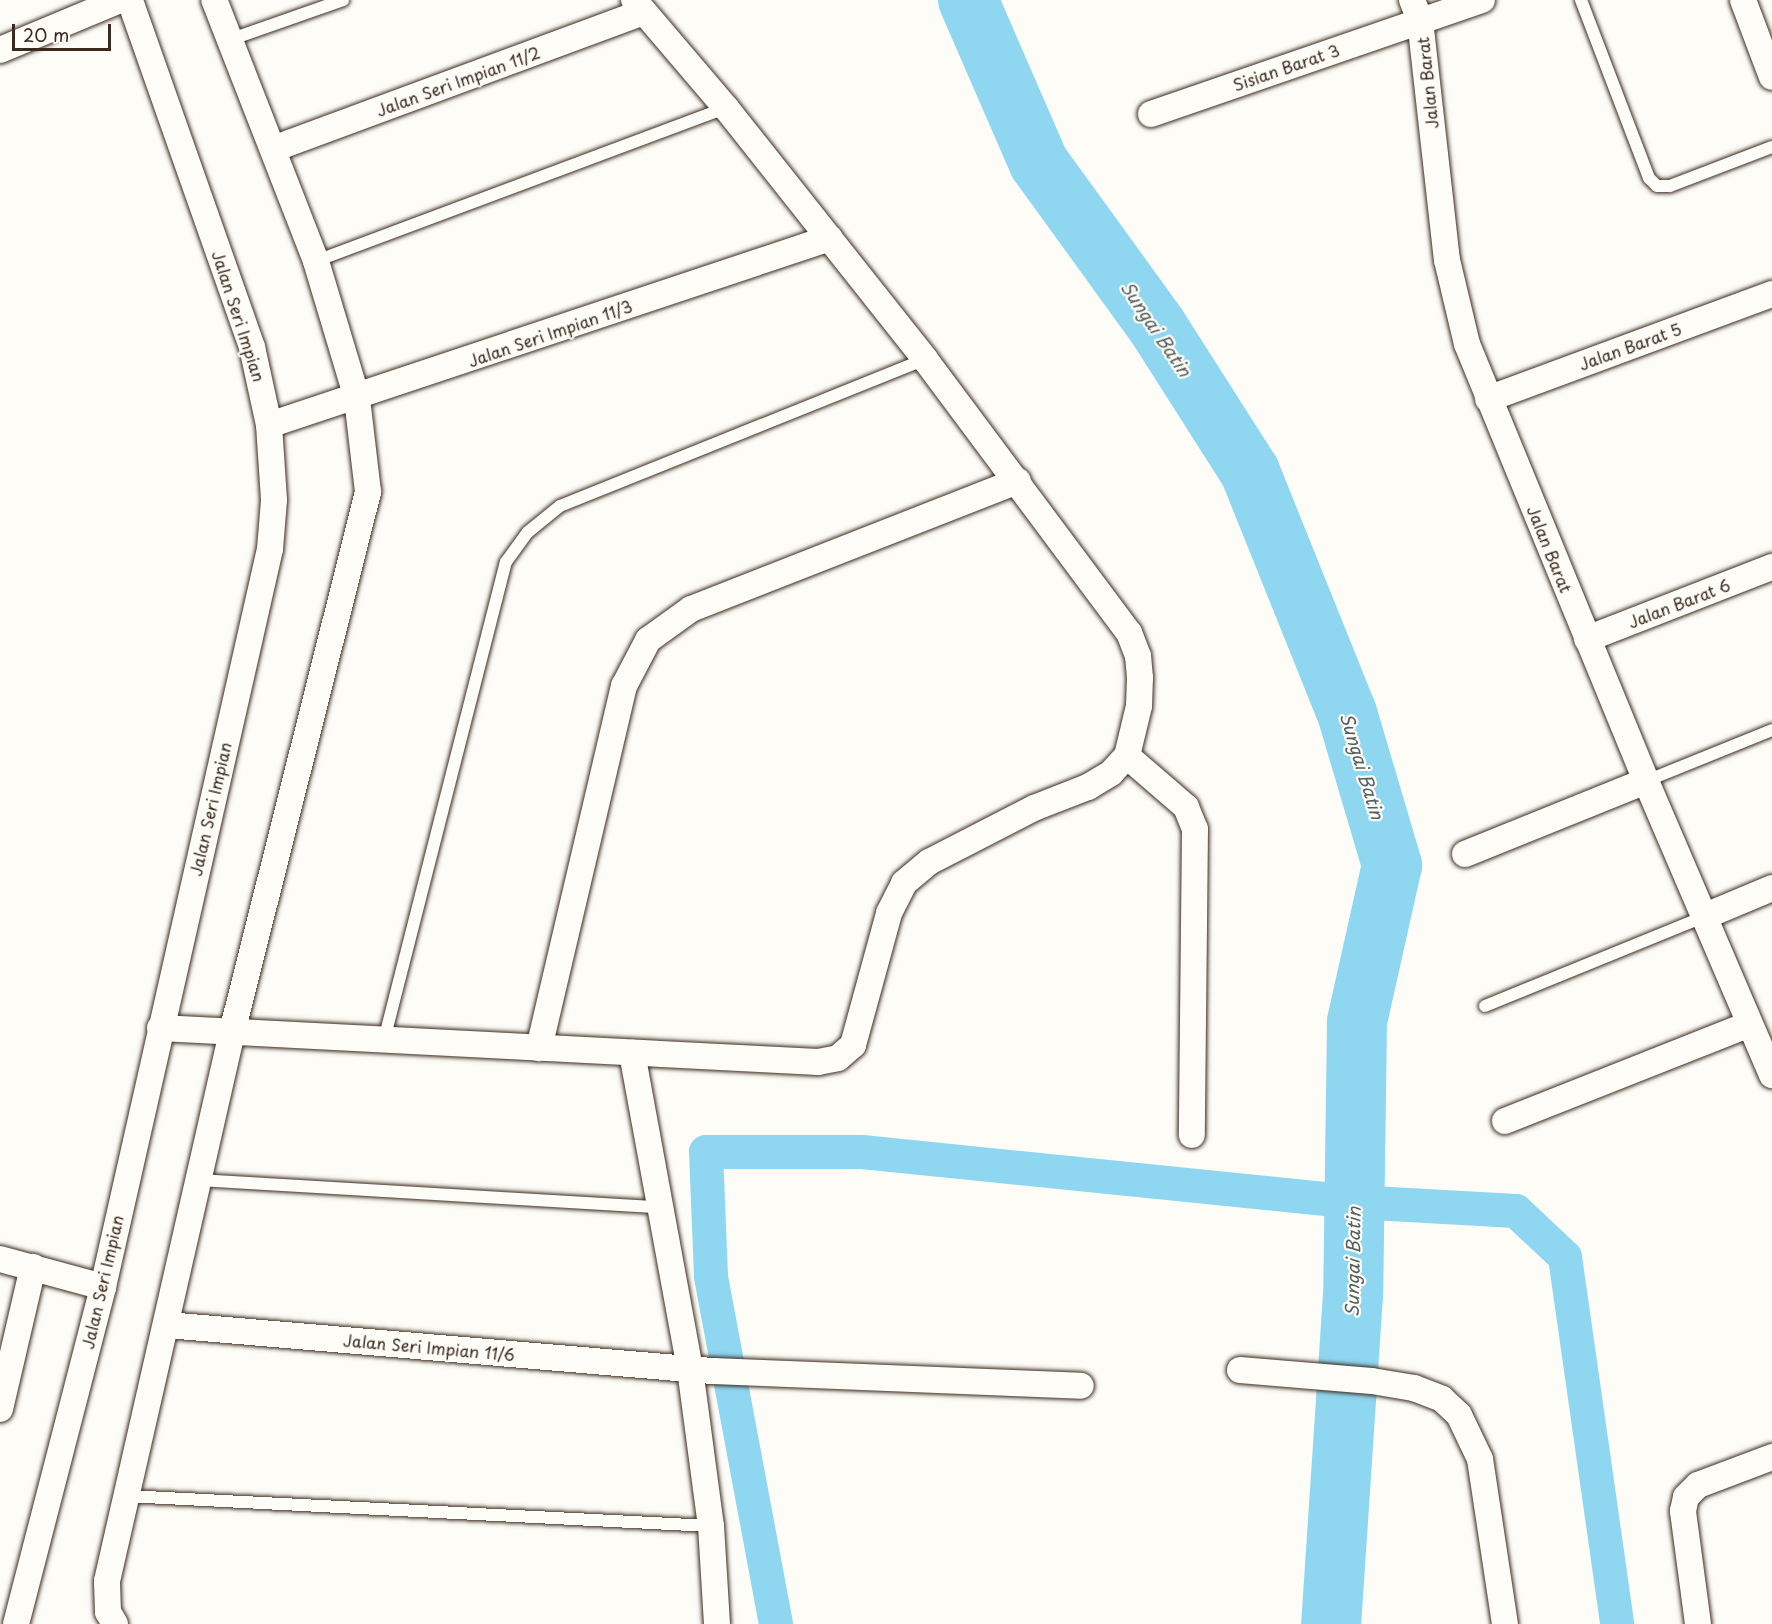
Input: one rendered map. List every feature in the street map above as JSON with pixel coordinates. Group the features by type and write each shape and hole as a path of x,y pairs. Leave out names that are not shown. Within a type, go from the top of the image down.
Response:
{"street":[{"path":"0,50 120,0"},
{"name":"Jalan Seri Impian","path":"16,1624 103,1287 270,549 274,500 269,425 252,347 130,0"},
{"path":"115,1624 108,1612 106,1581 167,1325 232,1032 368,492 367,462 357,398 316,261 214,0"},
{"name":"Sisian Barat 3","path":"1151,114 1416,10 1482,0"},
{"path":"1743,0 1772,77"},
{"path":"160,1028 818,1062 838,1058 853,1045 889,913 904,883 928,862 1034,808 1088,787 1111,773 1127,756 1139,706 1140,678 1138,656 1130,633 1018,481 831,238 726,108 638,6"},
{"name":"Jalan Seri Impian 11/2","path":"273,149 638,6"},
{"name":"Jalan Barat","path":"1416,10 1447,260 1467,344 1646,781 1748,1025 1772,1075"},
{"name":"Jalan Seri Impian 11/3","path":"269,425 357,398 831,238"},
{"name":"Jalan Barat 5","path":"1488,399 1772,294"},
{"path":"539,1048 624,686 648,640 691,609 1018,481"},
{"name":"Jalan Barat 6","path":"1587,639 1772,567"},
{"path":"1127,756 1186,807 1195,829 1192,1134"},
{"path":"1465,854 1646,781"},
{"path":"1703,917 1772,888"},
{"path":"1505,1121 1748,1025"},
{"path":"632,1053 660,1207 701,1370 717,1624"},
{"path":"0,1259 103,1287"},
{"path":"0,1408 33,1268"},
{"name":"Jalan Seri Impian 11/6","path":"167,1325 701,1370 1081,1386"},
{"path":"1240,1370 1371,1381 1414,1388 1442,1399 1459,1415 1472,1436 1480,1460 1505,1624"},
{"path":"1698,1624 1683,1511 1686,1497 1698,1485 1772,1457"}],"lane":[{"path":"229,40 343,0"},
{"path":"1581,0 1649,178 1657,186 1670,186 1772,147"},
{"path":"316,261 726,108"},
{"path":"384,1040 506,562 528,532 560,506 925,359"},
{"path":"1646,781 1772,730"},
{"path":"1485,1006 1703,917"},
{"path":"200,1180 660,1207"},
{"path":"126,1496 711,1526"}],"waterway":[{"name":"Sungai Batin","path":"968,0 1039,163 1157,326 1250,472 1347,713 1392,865 1357,1022 1353,1295 1331,1624"},
{"path":"776,1624 711,1276 706,1152 862,1152 1355,1202 1516,1211 1565,1257 1617,1624"}]}
